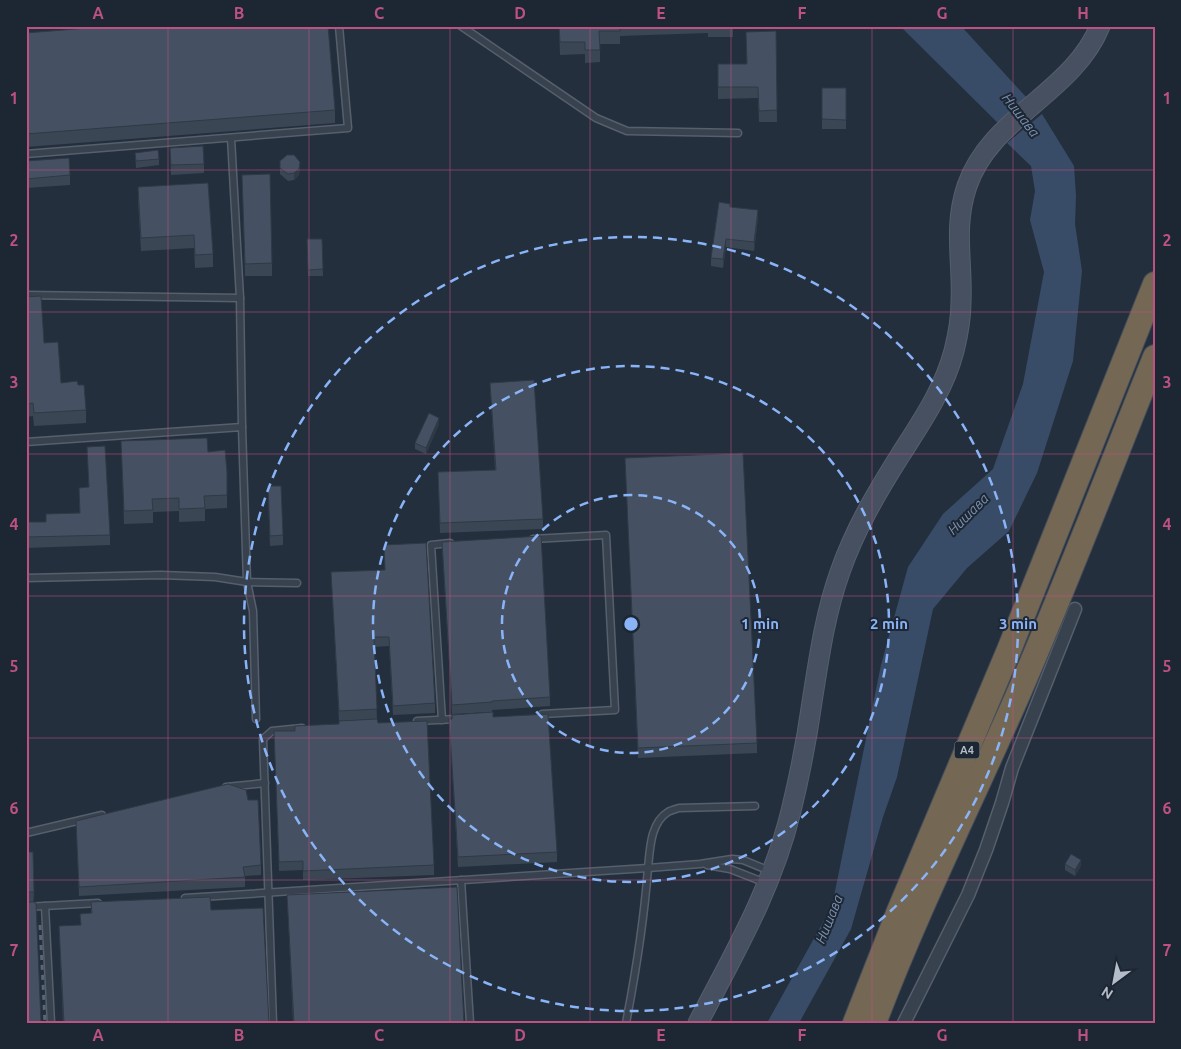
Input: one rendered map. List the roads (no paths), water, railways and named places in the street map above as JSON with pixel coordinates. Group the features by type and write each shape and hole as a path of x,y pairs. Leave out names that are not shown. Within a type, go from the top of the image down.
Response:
{"highway":[{"name":"A4","path":"855,1023 899,911 1013,641 1155,284"},
{"name":"A4","path":"874,1023 927,894 1016,698 1072,565 1155,357"}],"main road":[{"path":"698,1023 734,956 770,878 784,840 802,762 825,626 840,571 863,518 942,386 954,350 961,301 958,241 962,203 967,185 980,159 1007,129 1066,76 1085,54 1100,26"}],"street":[{"path":"904,1023 968,895 986,850 1012,768 1075,609"}],"lane":[{"path":"26,154 348,128 339,26"},
{"path":"460,26 596,118 627,131 738,132"},
{"path":"231,138 240,298 246,582 253,611 256,719"},
{"path":"26,294 240,298"},
{"path":"26,442 242,427"},
{"path":"528,539 606,535 615,710 538,714"},
{"path":"442,720 431,544 460,543"},
{"path":"26,578 161,575 215,577 246,582 297,584"},
{"path":"412,722 461,719"},
{"path":"273,1023 264,739 272,731 313,727"},
{"path":"219,788 265,783"},
{"path":"626,1023 638,963 653,834 658,822 668,812 680,808 755,806"},
{"path":"26,833 113,812"},
{"path":"181,898 648,868 700,864 722,860 743,860 770,878"},
{"path":"700,864 770,878"},
{"path":"461,880 470,1023"},
{"path":"26,907 103,903"},
{"path":"45,906 51,1023"}],"water":[{"path":"900,26 961,26 1027,98 999,124"},
{"name":"Нишава","path":"1042,114 1074,166 1075,224 1082,271 1073,361 1037,473 1009,531 967,568 933,609 897,777 883,817 851,929 799,1023 767,1023 832,906 881,665 908,567 943,514 993,469 1023,384 1044,272 1030,220 1035,191 1031,166 1007,143"}],"railway":[{"path":"40,925 45,1023"}]}
